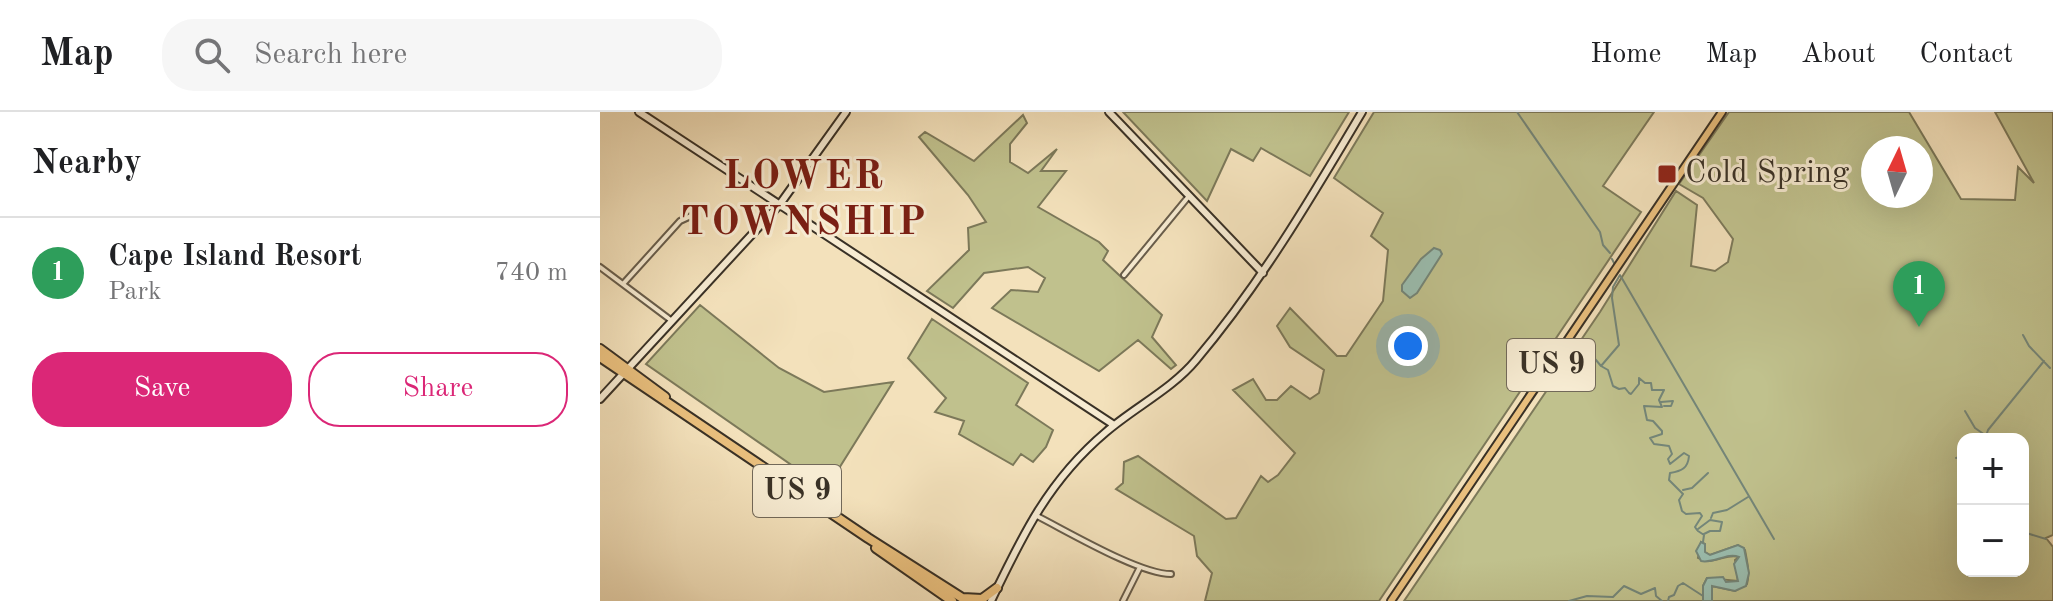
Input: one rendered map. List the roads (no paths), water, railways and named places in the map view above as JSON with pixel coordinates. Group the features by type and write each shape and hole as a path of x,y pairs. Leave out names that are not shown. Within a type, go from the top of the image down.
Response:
{"highway":[{"name":"US 9","path":"600,349 624,371"},
{"name":"US 9","path":"600,357 726,444 965,600"},
{"name":"US 9","path":"868,538 871,544 952,601"},
{"path":"965,600 982,599 997,588"}],"main road":[{"name":"US 9","path":"1391,601 1722,112"}],"street":[{"path":"639,112 1114,425"},
{"path":"600,399 780,204 846,112"},
{"path":"1109,112 1263,273"},
{"path":"991,601 1034,514 1052,487 1114,425 1187,370 1263,273 1362,112"},
{"path":"1124,275 1189,196"},
{"path":"623,284 680,221 691,216"},
{"path":"600,267 672,321"},
{"path":"1034,514 1140,567 1159,574 1171,574"},
{"path":"1123,601 1140,567"}],"waterway":[{"path":"1517,112 1600,232 1603,245 1610,253"},
{"path":"1612,259 1614,263"},
{"path":"1697,530 1695,527 1702,516 1700,513 1686,514 1682,511 1679,500 1683,494 1669,480 1670,473 1686,466 1689,456 1684,453 1670,464 1668,459 1672,454 1669,446 1654,444 1650,438 1662,434 1662,431 1653,421 1647,420 1644,406 1662,407 1659,400 1664,390 1652,390 1651,383 1639,378 1639,384 1631,394 1625,388 1613,386 1608,370 1601,366 1619,345 1612,298 1613,287 1620,275 1774,539"},
{"path":"2023,335 2050,368"},
{"path":"1585,347 1601,366"},
{"path":"1987,433 2044,361"},
{"path":"1661,402 1673,401 1671,406 1664,406"},
{"path":"1965,411 1975,428 1982,433"},
{"path":"1683,490 1692,488 1708,473"},
{"path":"1711,518 1713,513 1727,510 1748,497"},
{"path":"1698,529 1710,520 1722,522 1720,531 1704,534"},
{"path":"1698,531 1704,535 1703,542"},
{"path":"2029,534 2046,539"},
{"path":"1668,601 1683,583 1703,596"},
{"path":"1569,601 1587,596 1613,597 1624,586 1641,594 1655,588 1656,596 1662,601"}],"place":[{"name":"Cold Spring","path":"1667,174"},
{"name":"Cape Island Resort","path":"1919,327"}],"district":[{"name":"LOWER TOWNSHIP","path":"804,201"}]}
